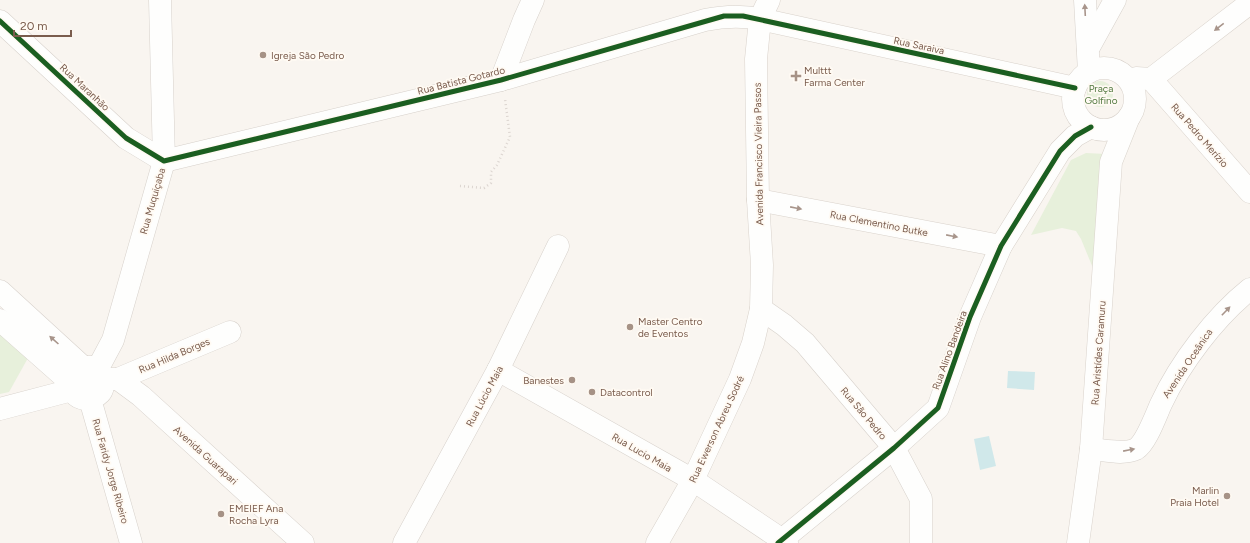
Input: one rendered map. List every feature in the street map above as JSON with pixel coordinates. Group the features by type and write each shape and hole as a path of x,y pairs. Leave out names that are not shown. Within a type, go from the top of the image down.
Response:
{"street":[{"name":"Rua Muquiçaba","path":"91,381 113,340 164,160 160,0"},
{"path":"501,80 524,20 534,0"},
{"path":"1082,80 1098,68 1109,67 1119,71 1127,77 1133,86 1135,97 1134,108 1123,124 1107,130 1094,128 1077,115 1073,101 1082,80 1088,48 1085,0"},
{"path":"1088,48 1115,0"},
{"path":"1127,77 1151,79 1250,3"},
{"name":"Rua Batista Gotardo","path":"164,160 501,80 705,20 724,16 743,16 764,10"},
{"name":"Rua Saraiva","path":"764,10 1082,80"},
{"name":"Avenida Francisco Vieira Passos","path":"761,309 762,265 758,200 756,59 764,10"},
{"name":"Rua Maranhão","path":"0,21 126,138 164,160"},
{"name":"Rua Pedro Merízio","path":"1151,79 1250,192"},
{"name":"Rua Aristídes Caramuru","path":"1078,543 1091,449 1111,162 1129,117"},
{"name":"Rua Aristídes Caramuru","path":"1094,128 1111,162"},
{"name":"Rua Alino Bandeira","path":"783,542 894,448 938,408 970,317 1001,246 1060,151 1075,136 1094,128"},
{"name":"Rua Clementino Butke","path":"758,200 1001,246"},
{"name":"Rua Lúcio Maia","path":"404,543 498,370 558,246"},
{"name":"Avenida Oceânica","path":"1091,449 1128,451 1137,448 1144,439 1162,400 1190,356 1222,315 1250,289"},
{"name":"Avenida Guarapari","path":"0,291 91,381"},
{"name":"Rua São Pedro","path":"761,309 784,325 805,343 894,448 920,499 921,543"},
{"name":"Rua Ewerson Abreu Sodré","path":"657,543 693,480 740,379 753,343 761,309"},
{"name":"Avenida Guarapari","path":"0,320 91,381 141,396 303,543"},
{"name":"Rua Hilda Borges","path":"0,409 91,381 230,332"},
{"name":"Rua Lucio Maia","path":"498,370 693,480 783,542"},
{"name":"Rua Faridy Jorge Ribeiro","path":"91,381 131,543"}],"path":[{"path":"460,186 484,188 491,183 491,172 510,137 501,80"}],"green space":[{"name":"Praça Golfino","path":"1100,81 1109,85 1113,94 1109,103 1100,107 1091,103 1087,94 1091,85"},
{"path":"1086,153 1106,154 1095,273 1081,239 1076,231 1062,228 1031,235 1071,160"},
{"path":"0,334 28,358 9,392 0,394"}],"water":[{"path":"1008,371 1035,372 1034,390 1007,388"},
{"path":"989,436 996,466 980,470 974,439"}],"cycle path":[{"path":"0,21 126,138 164,161 501,80 724,16 743,16 1075,88"},
{"path":"778,543 894,448 938,408 970,317 1001,246 1060,151 1075,136 1091,127"}],"place":[{"name":"Igreja São Pedro","path":"263,55"},
{"name":"Multtt Farma Center","path":"796,76"},
{"name":"Master Centro de Eventos","path":"630,327"},
{"name":"Banestes","path":"572,380"},
{"name":"Datacontrol","path":"592,392"},
{"name":"Marlin Praia Hotel","path":"1227,496"},
{"name":"EMEIEF Ana Rocha Lyra","path":"221,514"}]}
